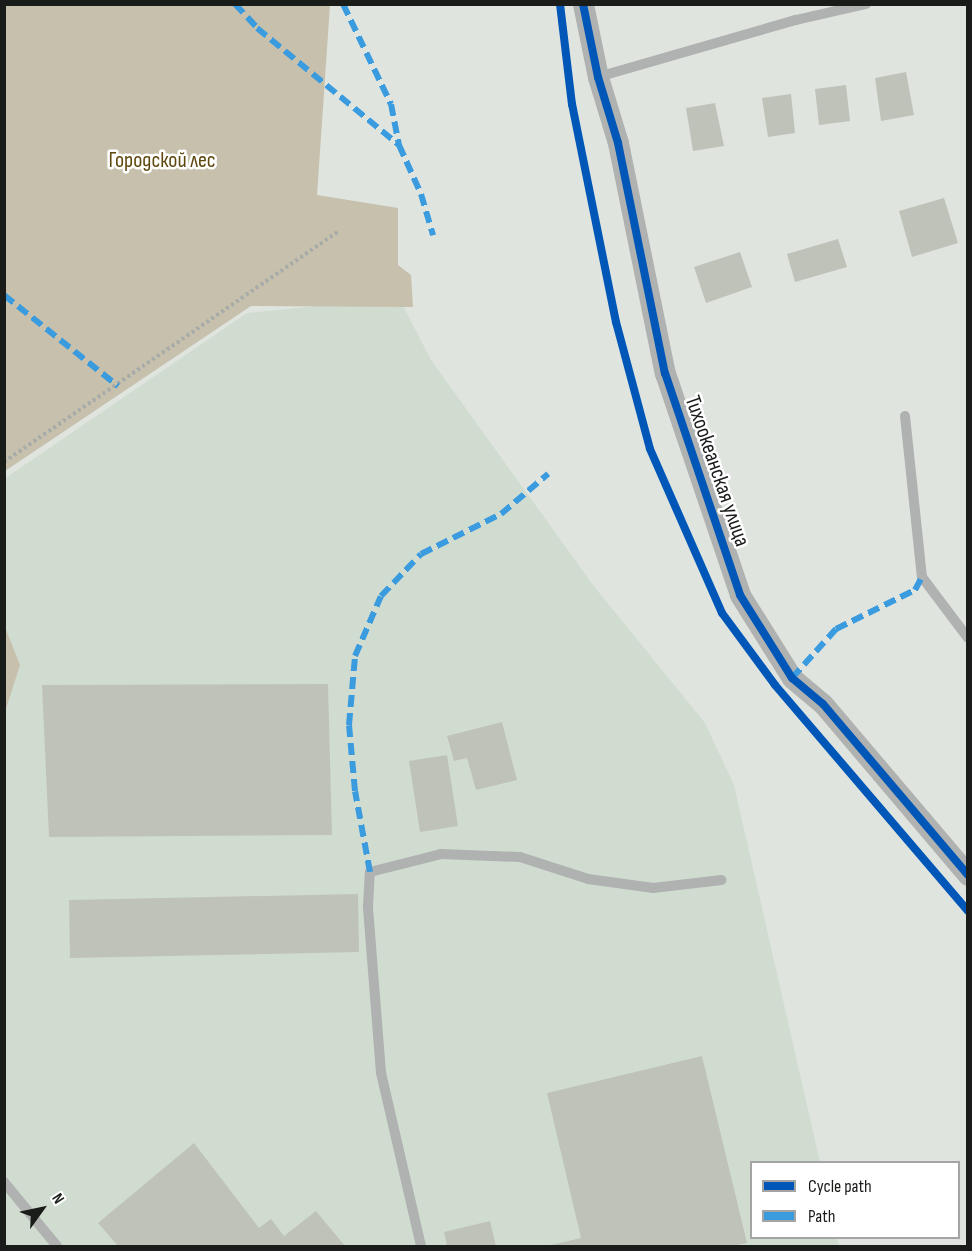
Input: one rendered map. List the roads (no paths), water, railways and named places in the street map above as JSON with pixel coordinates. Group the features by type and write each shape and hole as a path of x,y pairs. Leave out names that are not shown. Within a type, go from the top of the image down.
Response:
{"street":[{"name":"Тихоокеанская улица","path":"583,4 598,77 618,143 665,373 740,595 792,678 823,704 968,875"}],"lane":[{"path":"598,77 796,20 866,4"},
{"path":"905,416 922,577 968,638"},
{"path":"421,1246 381,1073 368,907 370,872 441,854 520,856 588,879 653,888 722,880"},
{"path":"4,1182 57,1246"}],"park label":[{"name":"Городской лес","path":"162,161"}]}
